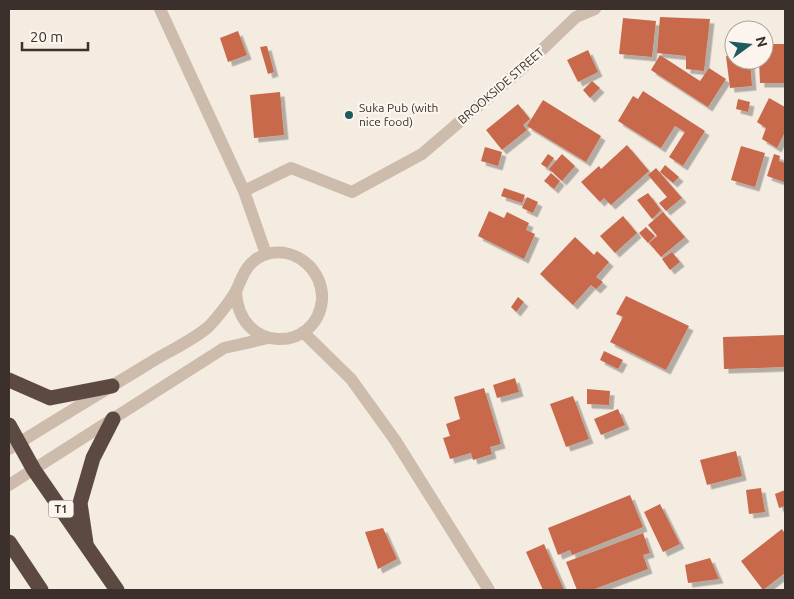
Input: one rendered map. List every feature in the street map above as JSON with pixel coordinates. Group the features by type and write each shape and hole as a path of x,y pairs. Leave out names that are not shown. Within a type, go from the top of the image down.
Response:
{"highway":[{"path":"9,380 50,398 112,386"},
{"path":"87,547 80,503 93,458 113,419"},
{"name":"T1","path":"9,425 13,446 34,470 117,590"},
{"path":"9,542 41,590"},
{"path":"9,560 30,575"}],"street":[{"path":"160,9 244,191 266,254"},
{"name":"BROOKSIDE STREET","path":"244,191 291,168 352,192 422,154 526,65 576,18 595,9"},
{"path":"9,485 224,348 268,338 292,337 303,332 312,324 320,307 322,289 318,277 302,259 278,252 266,254 246,268 239,279 236,291 237,303 244,320 257,333 268,338"},
{"path":"13,446 207,328 236,291"},
{"path":"303,332 351,379 395,440 489,590"}],"building":[{"path":"660,17 710,19 704,71 686,69 686,56 657,53"},
{"path":"623,18 656,21 652,57 619,54"},
{"path":"238,31 247,55 228,62 220,38"},
{"path":"774,44 784,44 785,83 760,83 759,70 774,70"},
{"path":"267,46 274,72 268,74 260,47"},
{"path":"588,50 598,72 578,82 567,60"},
{"path":"660,55 700,81 709,68 726,79 708,107 651,70"},
{"path":"728,70 751,70 752,86 730,88"},
{"path":"592,81 600,88 590,98 583,90"},
{"path":"643,91 705,131 683,166 669,157 685,132 675,126 661,148 618,121 633,96 638,99"},
{"path":"280,92 284,135 254,138 250,95"},
{"path":"769,98 785,107 785,132 777,148 762,139 766,128 757,122"},
{"path":"738,99 750,102 748,112 736,109"},
{"path":"543,100 601,136 586,162 527,126"},
{"path":"518,104 530,119 523,125 527,130 502,150 486,130"},
{"path":"627,145 649,171 611,205 604,198 600,202 581,182 599,166 601,169"},
{"path":"741,146 765,153 755,187 731,180"},
{"path":"485,147 502,152 498,166 481,161"},
{"path":"548,154 554,158 547,168 541,164"},
{"path":"562,154 575,166 562,181 549,169"},
{"path":"774,154 780,156 779,161 785,163 784,182 767,176"},
{"path":"665,165 679,177 673,183 660,172"},
{"path":"656,168 682,198 666,211 659,203 667,197 648,175"},
{"path":"551,173 560,181 554,189 544,181"},
{"path":"504,188 525,195 522,203 501,196"},
{"path":"648,193 661,210 652,219 637,200"},
{"path":"527,197 538,202 533,213 522,208"},
{"path":"489,211 504,218 507,212 529,223 526,230 535,234 524,259 478,236"},
{"path":"663,212 685,237 661,257 649,243 657,236 648,225"},
{"path":"623,216 637,233 615,253 600,236"},
{"path":"646,227 655,236 648,243 639,233"},
{"path":"575,237 594,255 597,251 609,262 596,277 603,282 596,289 591,285 573,305 540,274"},
{"path":"672,252 680,262 670,270 662,259"},
{"path":"626,296 689,326 666,370 610,342 623,317 616,314"},
{"path":"518,297 524,302 516,312 511,307"},
{"path":"785,335 785,367 724,369 723,337"},
{"path":"604,351 623,360 618,369 600,360"},
{"path":"515,378 519,392 497,398 493,385"},
{"path":"484,388 501,444 490,447 492,454 473,460 471,453 450,459 443,438 450,436 446,424 460,419 454,397"},
{"path":"587,389 610,391 609,405 587,404"},
{"path":"573,396 589,439 566,447 550,404"},
{"path":"618,409 625,425 601,435 594,419"},
{"path":"736,451 742,476 707,485 700,460"},
{"path":"761,488 765,512 749,514 746,490"},
{"path":"785,490 785,506 779,508 775,494"},
{"path":"630,495 643,527 572,555 570,550 558,555 548,528"},
{"path":"660,504 680,544 663,552 644,512"},
{"path":"383,528 397,559 378,569 365,532"},
{"path":"782,529 785,534 785,573 763,590 741,561"},
{"path":"643,533 650,553 643,555 648,569 592,590 577,590 566,562"},
{"path":"544,544 564,590 543,590 526,552"},
{"path":"710,558 719,579 688,583 685,565"}],"place":[{"name":"Suka Pub (with nice food)","path":"349,115"}]}
